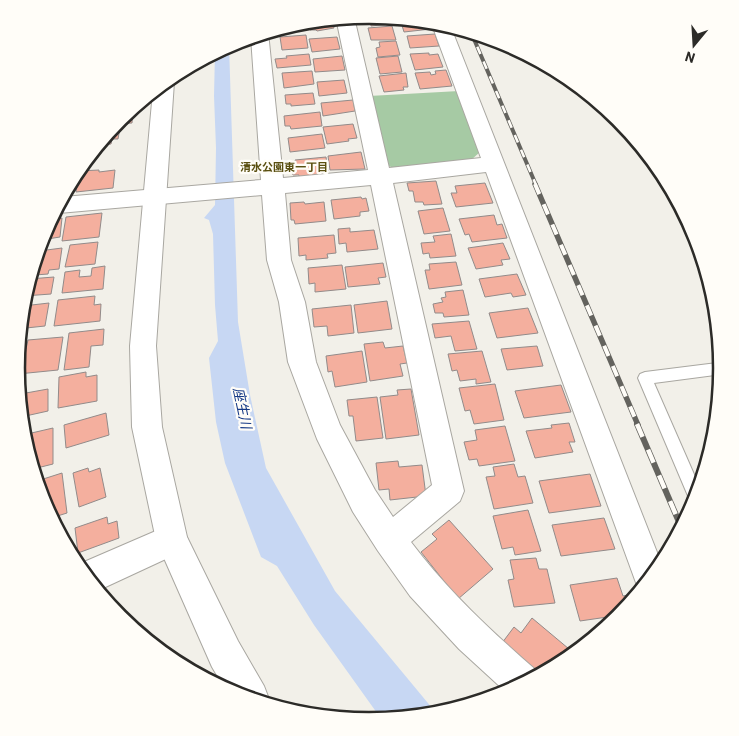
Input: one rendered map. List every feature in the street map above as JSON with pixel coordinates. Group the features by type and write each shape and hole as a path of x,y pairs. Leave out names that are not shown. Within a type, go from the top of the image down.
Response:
{"street":[{"path":"347,24 449,491 389,540"},
{"path":"444,32 648,571"},
{"path":"260,42 264,187 279,260 292,302 302,362 327,430 364,501 389,540 422,584 472,637 518,679"},
{"path":"165,92 170,196 143,346 147,427 172,540 225,654 245,689"},
{"path":"67,204 380,177 494,164"},
{"path":"94,575 172,540"}],"lane":[{"path":"692,487 644,378 714,369"}],"green space":[{"path":"459,91 480,152 471,160 393,168 385,164 369,96"}],"water":[{"name":"座生川","path":"229,54 238,322 250,395 266,468 335,591 431,707 376,712 314,625 277,566 261,557 225,463 216,422 209,358 218,341 213,234 209,220 204,218 215,205 216,148 215,60"}],"building":[{"path":"371,24 390,24 371,26"},
{"path":"402,25 430,29 404,32"},
{"path":"334,26 334,28 317,31 310,30"},
{"path":"392,26 396,40 371,40 368,28"},
{"path":"435,34 439,46 410,48 407,36"},
{"path":"306,35 308,48 282,50 280,37"},
{"path":"337,37 340,49 312,52 309,39"},
{"path":"396,41 400,55 378,57 376,48 380,47 379,42"},
{"path":"429,53 429,55 438,54 443,67 415,70 410,54"},
{"path":"309,54 311,65 277,68 275,59"},
{"path":"342,56 345,70 315,72 313,59"},
{"path":"398,56 402,72 380,74 376,58"},
{"path":"446,70 452,86 420,89 415,73 430,72 431,75 436,74 435,71"},
{"path":"312,71 314,84 284,88 282,73"},
{"path":"406,73 408,87 403,87 404,90 384,92 379,76"},
{"path":"344,80 347,93 319,96 317,82"},
{"path":"313,93 315,104 291,106 291,104 286,104 285,95"},
{"path":"353,100 355,111 323,116 321,103"},
{"path":"320,112 322,126 291,129 290,126 285,126 284,116"},
{"path":"353,124 357,138 327,144 323,127"},
{"path":"119,132 118,139 113,139"},
{"path":"322,134 325,148 290,152 288,138"},
{"path":"361,152 365,169 330,170 328,156"},
{"path":"326,157 328,171 322,172 323,175 299,178 299,175 293,175 291,162"},
{"path":"99,170 99,172 115,170 113,188 76,192 77,187 87,171"},
{"path":"436,181 442,204 424,205 423,202 415,202 413,191 409,191 407,183"},
{"path":"485,183 493,203 456,207 451,193 457,193 455,186"},
{"path":"361,197 362,199 366,198 369,211 360,212 360,216 334,219 331,200"},
{"path":"304,202 305,204 324,202 326,221 295,224 294,220 291,220 290,203"},
{"path":"443,208 450,231 424,234 418,211"},
{"path":"102,213 99,237 62,241 66,217"},
{"path":"494,215 497,225 502,224 507,238 472,242 469,234 465,235 459,219"},
{"path":"60,218 62,218 60,237 50,239 51,236"},
{"path":"350,228 350,232 374,230 378,249 347,252 346,243 339,244 338,229"},
{"path":"451,234 456,256 430,258 429,253 423,254 421,243 435,242 433,236"},
{"path":"334,235 336,253 327,254 328,258 306,260 306,255 299,256 298,238"},
{"path":"98,242 95,264 65,267 70,245"},
{"path":"503,243 510,259 501,260 503,265 476,269 468,248"},
{"path":"62,248 59,269 49,270 48,274 38,275 44,257 46,250"},
{"path":"456,262 462,285 429,289 425,270 430,270 429,264"},
{"path":"383,263 386,277 378,278 380,284 348,287 345,267"},
{"path":"342,265 346,289 315,292 315,283 309,284 308,268"},
{"path":"105,266 103,289 62,293 65,272 80,270 79,277 91,276 92,268"},
{"path":"517,274 526,295 513,297 511,293 485,297 479,279"},
{"path":"54,277 51,294 33,295 37,278"},
{"path":"463,290 469,315 444,317 443,313 435,313 433,304 443,302 441,298 446,297 445,292"},
{"path":"95,296 94,305 101,304 100,321 54,326 58,300"},
{"path":"387,301 392,329 358,333 354,305"},
{"path":"49,303 45,326 28,328 31,305"},
{"path":"351,305 354,333 328,336 327,326 314,327 312,309"},
{"path":"528,308 538,333 497,338 489,313"},
{"path":"469,321 477,349 455,351 451,336 435,338 432,324"},
{"path":"104,329 103,345 91,346 89,367 64,370 69,333"},
{"path":"63,337 58,370 25,373 28,340"},
{"path":"383,342 385,348 403,346 407,363 400,364 403,376 370,381 364,344"},
{"path":"537,346 543,366 507,370 501,349"},
{"path":"362,351 367,382 335,387 332,371 328,372 326,356"},
{"path":"482,351 491,382 476,384 476,379 460,381 457,370 452,371 448,354"},
{"path":"86,372 86,377 97,375 97,401 58,408 59,377"},
{"path":"495,384 504,420 474,424 470,410 465,411 459,388"},
{"path":"561,385 571,412 524,418 515,391"},
{"path":"48,389 48,411 28,415 26,393"},
{"path":"411,389 419,435 386,439 380,397 398,395 397,390"},
{"path":"377,397 383,438 356,441 353,416 349,416 347,400"},
{"path":"106,413 109,435 66,448 64,425"},
{"path":"569,423 575,442 569,442 573,452 535,458 526,431 552,428 551,425"},
{"path":"505,426 515,461 479,466 477,459 469,460 464,442 477,440 475,430"},
{"path":"53,428 53,464 40,467 32,433"},
{"path":"398,461 399,467 422,465 426,496 390,500 389,489 379,490 376,463"},
{"path":"514,464 518,477 525,476 533,503 494,509 486,477 495,476 493,467"},
{"path":"88,468 89,472 100,468 106,497 79,507 73,473"},
{"path":"62,473 67,513 59,516 44,479"},
{"path":"590,474 601,506 549,513 539,481"},
{"path":"528,510 541,551 515,555 513,547 502,549 493,516"},
{"path":"107,517 108,524 117,521 119,538 79,553 75,528"},
{"path":"604,518 615,549 561,556 552,525"},
{"path":"449,520 493,569 458,599 421,552 437,539 432,534"},
{"path":"536,558 539,569 547,569 555,603 514,607 508,580 514,579 510,560"},
{"path":"617,578 623,596 628,595 606,617 580,621 570,585"},
{"path":"532,618 569,649 534,670 502,643 514,627 521,633"}],"railway":[{"path":"474,40 536,185"},
{"path":"535,184 638,425"},
{"path":"637,424 678,520"}],"district":[{"name":"清水公園東一丁目","path":"284,166"}]}
